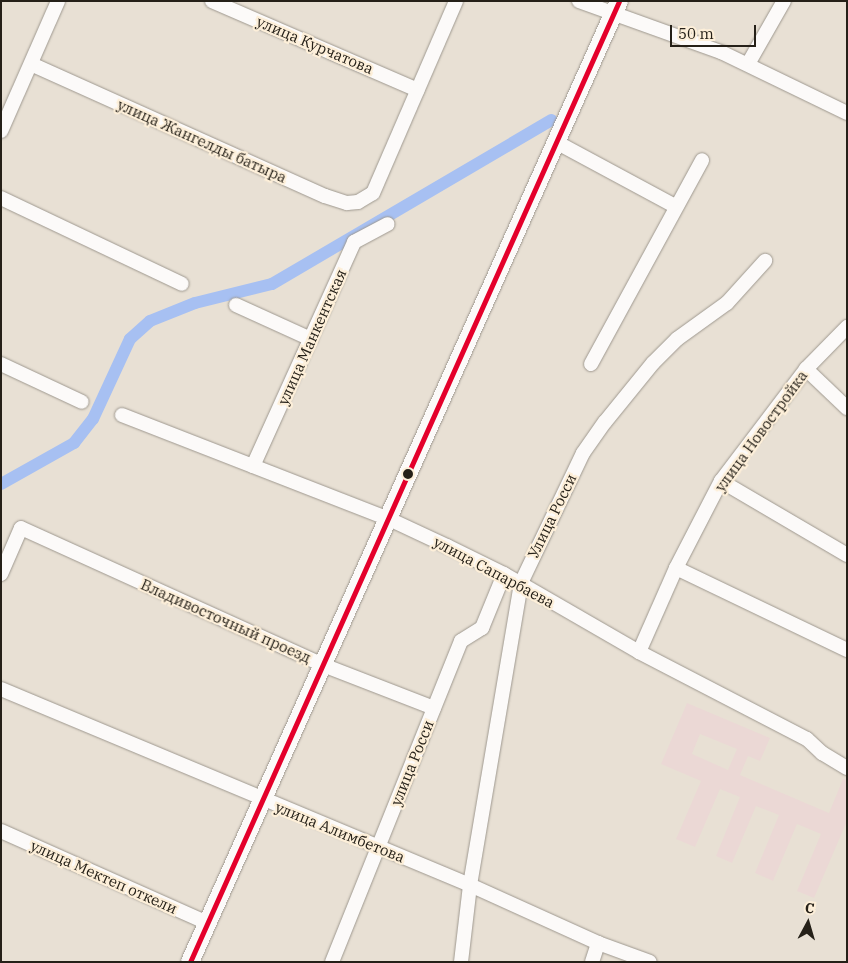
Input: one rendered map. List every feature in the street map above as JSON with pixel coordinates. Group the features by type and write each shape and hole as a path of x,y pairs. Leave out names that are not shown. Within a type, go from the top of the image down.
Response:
{"main road":[{"path":"190,962 616,8"}],"street":[{"path":"1,131 58,1"},
{"name":"улица Курчатова","path":"212,1 418,90"},
{"path":"418,90 456,1"},
{"path":"579,1 616,8 748,64 847,113"},
{"path":"748,64 784,1"},
{"name":"улица Жангелды батыра","path":"31,64 325,196 347,203 358,202 373,193 418,90"},
{"path":"556,142 675,206"},
{"path":"591,364 675,206 702,160"},
{"path":"1,198 182,284"},
{"name":"улица Манкентская","path":"253,466 354,242 388,224"},
{"name":"Улица Росси","path":"461,962 470,885 521,583 583,453 605,422 653,363 677,339 705,323 727,303 766,261"},
{"path":"236,305 311,339"},
{"name":"улица Новостройка","path":"639,652 676,568 721,481 806,369 847,327"},
{"path":"1,364 82,402"},
{"path":"806,369 847,408"},
{"name":"улица Сапарбаева","path":"122,416 388,519 504,574 639,652 807,739 822,753 847,768"},
{"path":"721,481 847,555"},
{"name":"Владивосточный проезд","path":"1,574 21,528 323,665 434,708"},
{"path":"676,568 847,650"},
{"name":"улица Росси","path":"332,962 461,642 482,628 504,574"},
{"name":"улица Алимбетова","path":"1,689 262,800 470,885 598,944 650,962"},
{"name":"улица Мектеп откели","path":"1,831 208,923"},
{"path":"592,962 598,944"}],"shaded area":[{"path":"687,703 770,738 760,761 748,756 740,775 829,813 843,779 847,780 847,821 814,898 797,891 821,834 797,824 773,881 755,873 779,815 756,806 732,863 716,856 740,797 720,789 695,847 676,839 701,781 661,764","holes":["700,734 737,749 728,770 692,754"]}],"waterway":[{"path":"1,484 74,443 93,419 130,339 150,321 195,303 272,284 551,120"}],"transit line":[{"path":"190,962 619,1"}]}
